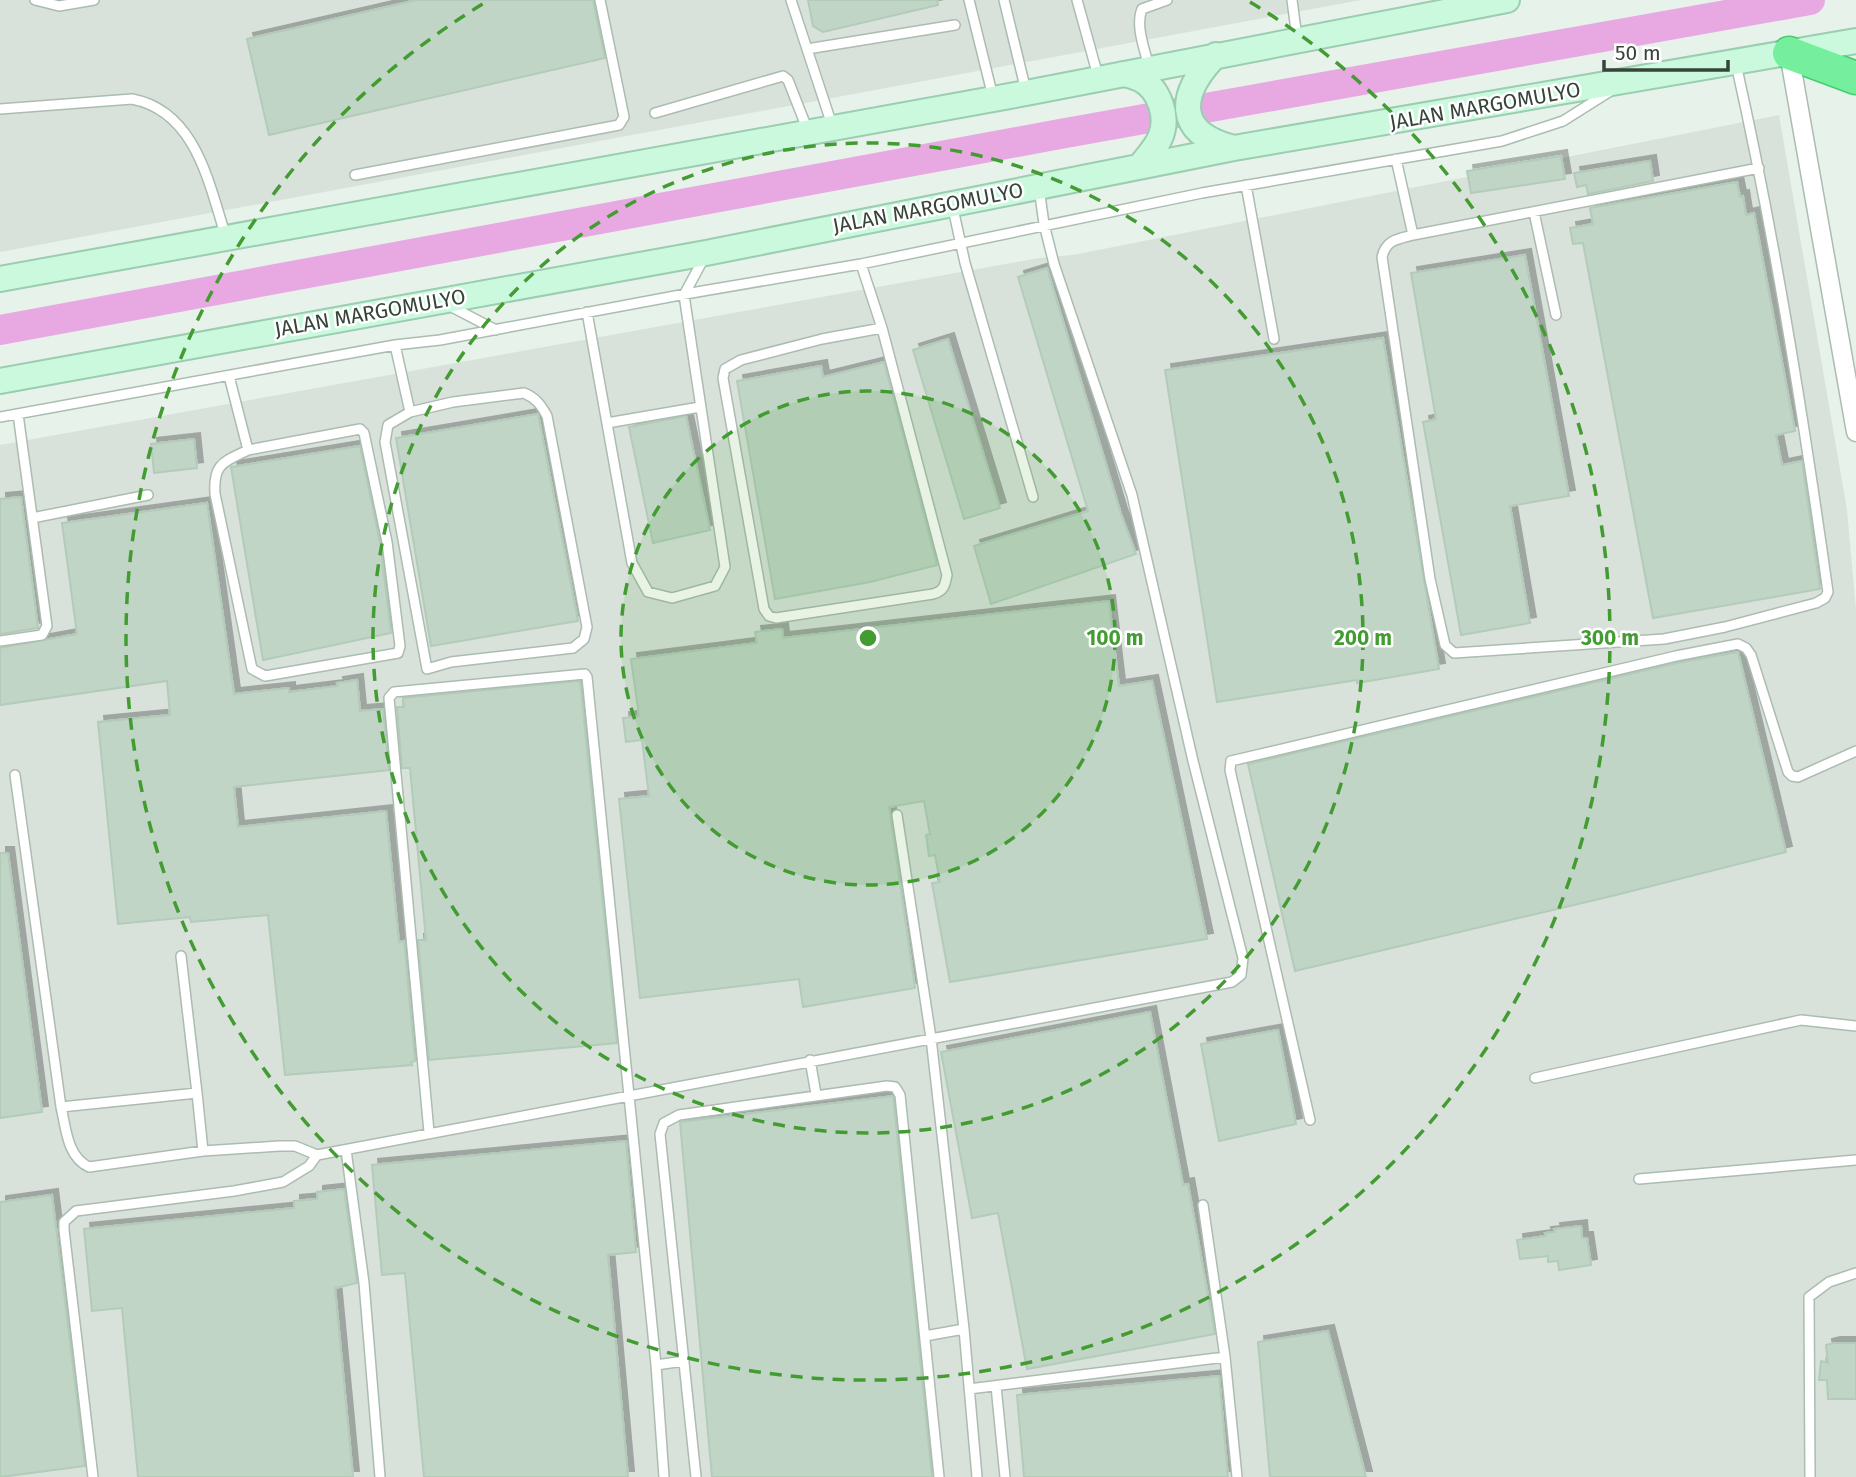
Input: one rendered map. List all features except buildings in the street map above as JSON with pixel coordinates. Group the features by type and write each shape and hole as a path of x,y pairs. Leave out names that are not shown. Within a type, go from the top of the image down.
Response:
{"highway":[{"path":"1789,53 1856,78"}],"main road":[{"path":"0,279 1098,78 1210,62 1297,39 1448,6 1507,0"},
{"name":"JALAN MARGOMULYO","path":"0,381 706,253 1225,146 1625,82 1856,41"},
{"path":"1210,62 1189,92 1190,112 1198,132 1225,146"},
{"path":"1138,74 1157,96 1163,114 1161,136 1144,162"}],"street":[{"path":"1789,53 1856,432"}],"lane":[{"path":"35,0 59,6 93,0"},
{"path":"355,175 620,125 624,117 600,0"},
{"path":"792,0 807,49 820,129"},
{"path":"969,0 993,98"},
{"path":"1004,0 1026,93"},
{"path":"1077,0 1098,78"},
{"path":"1138,74 1140,13 1142,9 1167,0"},
{"path":"1292,0 1297,39"},
{"path":"807,49 955,25"},
{"path":"1736,63 1759,168 1812,476 1828,592 1816,603 1725,627 1664,639 1454,653 1444,645 1430,579 1382,257 1387,245 1393,240 1413,235 1759,168"},
{"path":"655,113 783,76 820,129"},
{"path":"0,417 861,264 1044,224 1246,185 1502,141 1563,121 1625,82"},
{"path":"0,109 132,99 150,102 171,117 201,159 226,239"},
{"path":"1396,159 1413,235"},
{"path":"1246,185 1273,339"},
{"path":"15,775 61,1107 72,1151 78,1160 89,1167 203,1151 295,1146 317,1155 1232,982 1241,975 1243,958 1193,761 1132,495 1054,264 1044,224 1039,186"},
{"path":"952,203 961,244 1033,496"},
{"path":"1534,212 1556,315"},
{"path":"587,312 632,563 648,592 671,598 715,586 725,567 684,295 706,253"},
{"path":"861,264 882,328 947,575 945,585 941,592 933,594 776,618 769,616 764,609 723,378 725,369 741,360 821,339 882,328"},
{"path":"437,300 496,330"},
{"path":"395,345 410,412"},
{"path":"229,376 248,450"},
{"path":"524,393 532,396 541,405 547,416 587,627 584,639 572,648 451,662 427,669 385,442 388,425 410,412 453,402 524,393"},
{"path":"607,423 700,407"},
{"path":"0,641 42,635 47,626 18,414"},
{"path":"360,429 364,433 387,542 400,646 398,653 265,676 251,669 214,479 223,463 248,450 360,429"},
{"path":"32,518 148,495"},
{"path":"1310,1120 1230,770 1231,761 1676,656 1738,644 1746,648 1751,655 1788,772 1792,776 1798,777 1856,751"},
{"path":"429,1132 389,698 394,692 583,674 587,677 656,1365 664,1477"},
{"path":"897,816 931,1038 964,1329 977,1477"},
{"path":"181,956 203,1151"},
{"path":"1535,1078 1801,1020 1856,1026"},
{"path":"810,1060 816,1094"},
{"path":"696,1477 660,1134 664,1124 678,1115 887,1086 895,1087 900,1095 939,1477"},
{"path":"61,1107 197,1093"},
{"path":"346,1150 364,1283 380,1477"},
{"path":"93,1477 64,1222 76,1211 234,1191 283,1182 309,1166 317,1155"},
{"path":"1639,1179 1856,1160"},
{"path":"1203,1205 1225,1357 1237,1477"},
{"path":"1810,1477 1809,1297 1829,1282 1856,1273"},
{"path":"925,1336 964,1329"},
{"path":"969,1389 1225,1357"},
{"path":"656,1365 684,1362"},
{"path":"996,1386 1005,1477"}],"shaded area":[{"path":"0,0 1361,0 0,252"},
{"path":"1779,115 1847,510 1856,610 1856,1477 0,1477 0,445 1039,258 1073,255"}],"waterway":[{"path":"0,330 1060,134 1810,0"}]}
